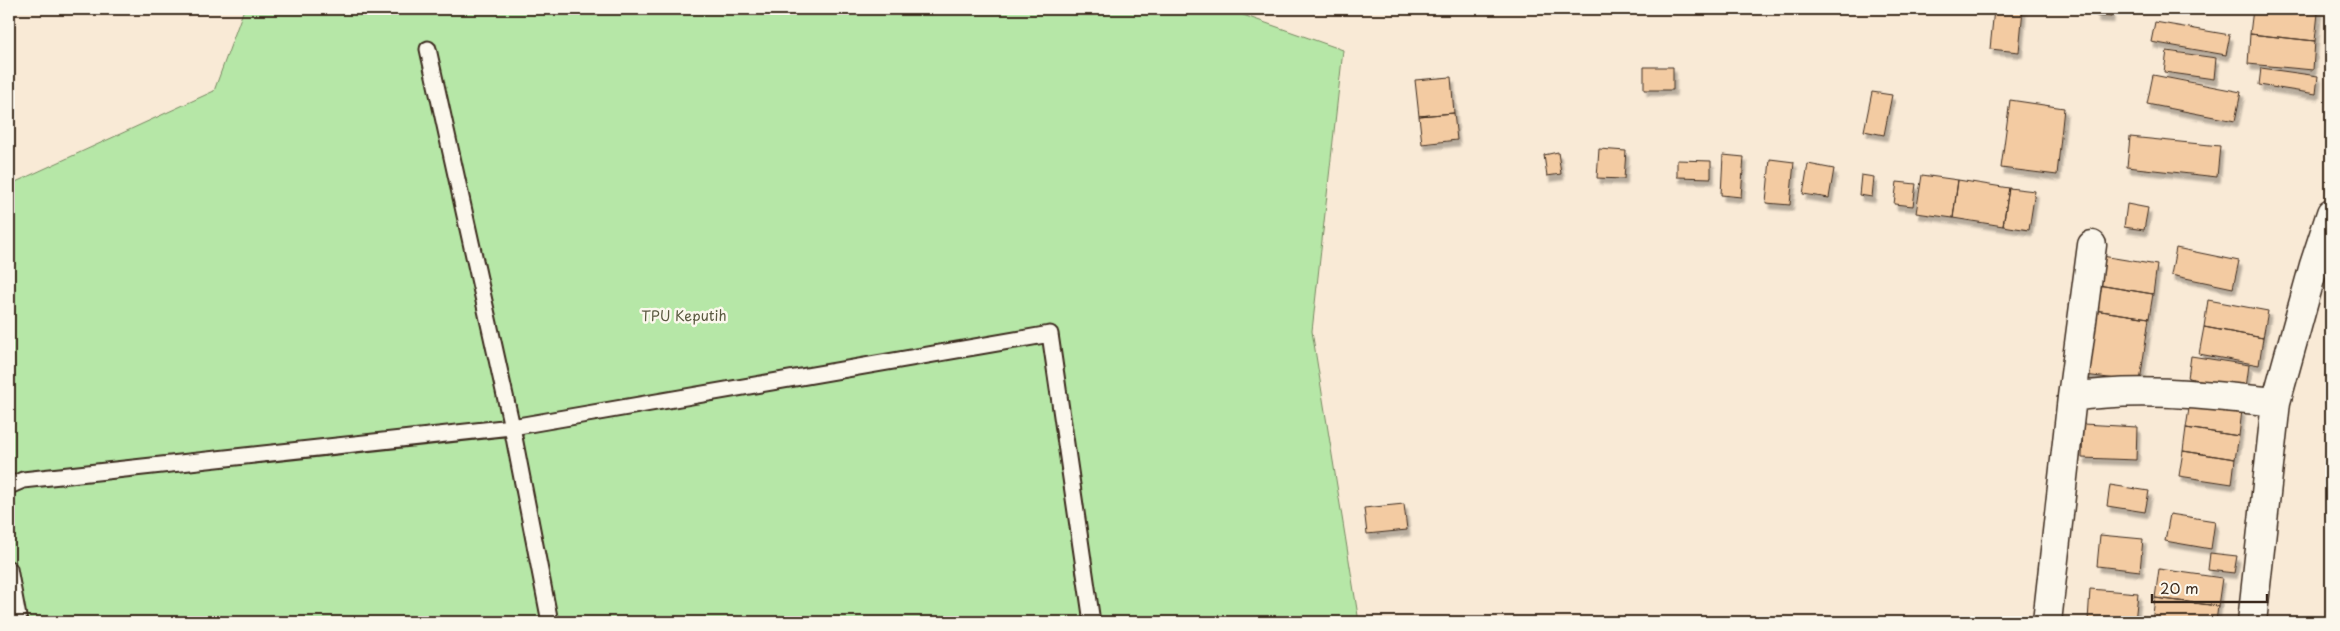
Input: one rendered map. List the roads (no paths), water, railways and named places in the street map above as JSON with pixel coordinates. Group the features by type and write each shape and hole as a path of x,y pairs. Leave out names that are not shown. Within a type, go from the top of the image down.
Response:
{"street":[{"path":"2252,622 2276,402 2314,266 2331,213"},
{"path":"2047,622 2072,397 2092,245"},
{"path":"2072,397 2107,392 2175,392 2276,402"}],"lane":[{"path":"428,49 512,427 550,622"},
{"path":"9,486 23,480 512,427 1050,334 1092,622"},
{"path":"9,569 19,622"}],"park label":[{"name":"TPU Keputih","path":"684,316"}]}
